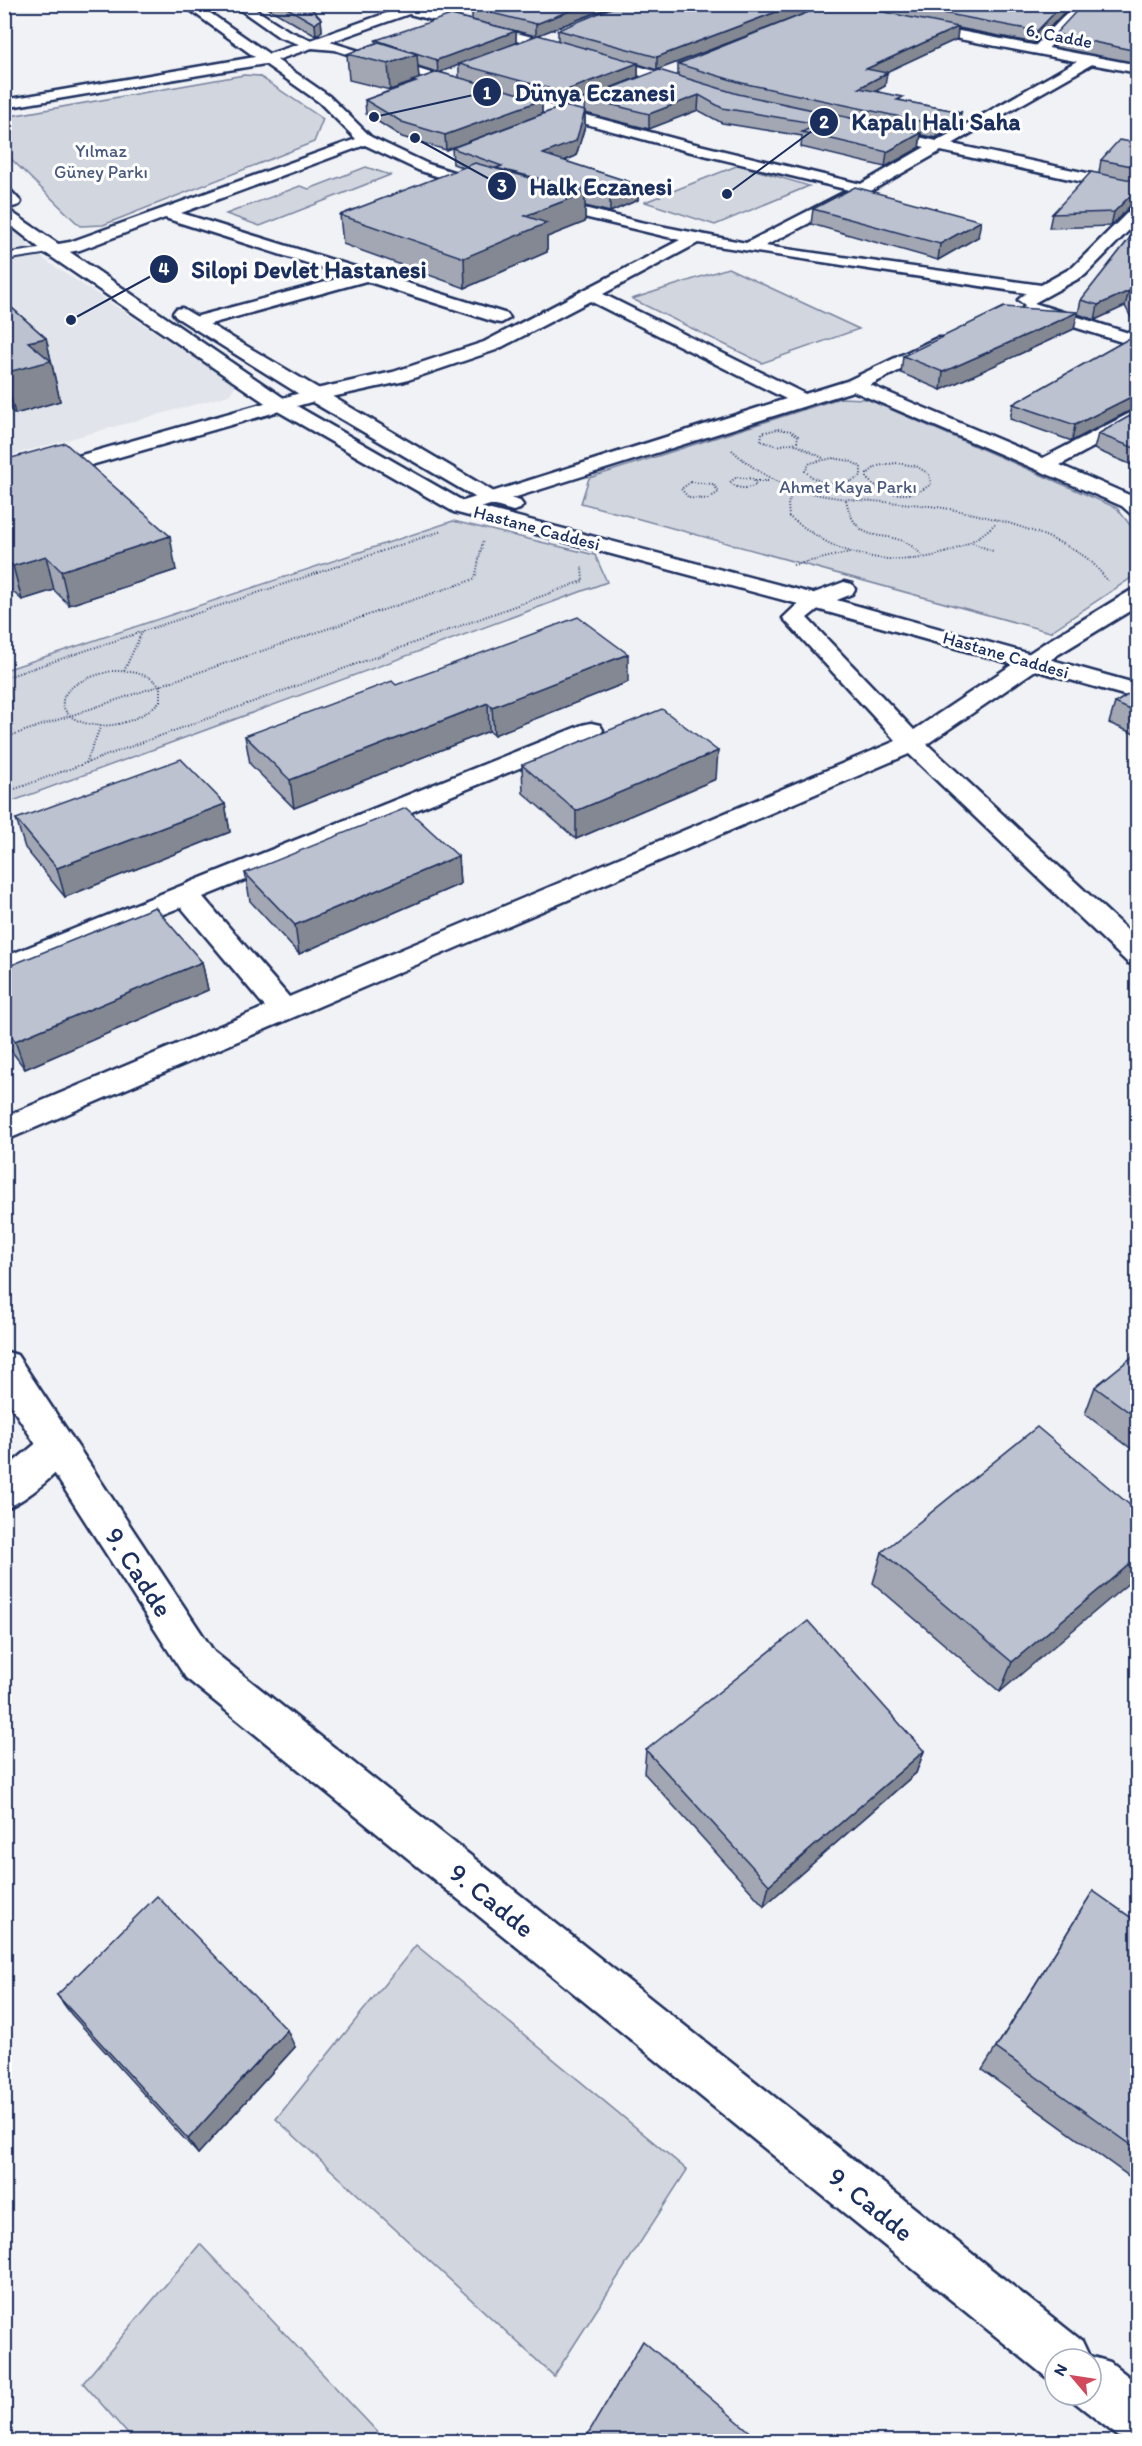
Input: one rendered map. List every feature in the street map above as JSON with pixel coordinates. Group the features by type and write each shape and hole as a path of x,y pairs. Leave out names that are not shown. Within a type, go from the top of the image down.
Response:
{"street":[{"path":"188,4 324,99 366,141 423,167 507,193"},
{"path":"238,4 284,34 311,44 337,46 439,80 863,189"},
{"path":"4,104 268,59 425,4"},
{"path":"796,4 841,8 880,20"},
{"path":"1039,50 1082,5"},
{"path":"813,20 841,8"},
{"path":"410,10 536,42 705,92"},
{"path":"361,12 378,21"},
{"name":"6. Cadde","path":"903,24 1137,69"},
{"path":"515,50 559,34"},
{"path":"748,248 863,189 1089,60"},
{"path":"639,85 682,69"},
{"path":"418,88 461,72"},
{"path":"542,121 585,105"},
{"path":"339,114 358,108"},
{"path":"860,129 1137,189"},
{"path":"63,248 366,141"},
{"path":"423,167 444,158"},
{"path":"529,199 665,232 748,248 1046,291"},
{"name":"Hastane Caddesi","path":"16,205 63,248 197,322 492,500 844,589 1042,656 1137,692"},
{"name":"Hastane Caddesi","path":"16,205 63,248 274,400 460,508 814,601 1042,656 1137,673"},
{"path":"1137,211 1079,271 1014,307 1137,342"},
{"path":"165,213 501,318"},
{"path":"644,243 665,232"},
{"path":"308,391 398,377 489,346 696,238"},
{"path":"197,322 367,276"},
{"path":"590,294 803,400"},
{"path":"4,471 308,391 475,331 520,308"},
{"path":"460,508 492,500 713,427 854,385 957,334"},
{"path":"854,385 1129,502 1137,510"},
{"path":"4,484 274,400"},
{"path":"1044,466 1137,415"},
{"path":"844,589 814,601 794,618 912,743 1137,956"},
{"path":"4,1130 912,743 1132,599"},
{"path":"4,968 591,730"},
{"path":"186,895 284,1010"},
{"name":"9. Cadde","path":"4,1365 200,1665 1049,2347"},
{"path":"4,1493 58,1447"},
{"path":"1103,2391 1137,2418"}],"lane":[{"path":"4,257 63,248"}],"path":[{"path":"713,427 743,463 771,481 794,490 846,500 946,509 1052,540 1083,555 1132,599"},
{"path":"794,444 824,458 850,460 861,467 862,473 858,479 843,484 814,480 806,471 806,467 824,458"},
{"path":"862,473 867,474 877,466 896,463 916,466 929,474 932,479 927,488 898,494 872,484 867,474"},
{"path":"732,486 730,482 734,478 749,477 757,472"},
{"path":"749,477 755,481 771,481"},
{"path":"717,487 718,495 701,500 689,498 681,489 686,484 696,482 717,487 732,486 747,489 756,485 755,481"},
{"path":"794,490 788,504 789,516 815,536 854,552 882,557 923,557 952,553 984,536 996,523"},
{"path":"898,494 899,504"},
{"path":"846,500 854,525 860,531 903,539 916,546 923,557"},
{"path":"4,678 448,529"},
{"path":"474,536 494,541"},
{"path":"4,738 475,579 483,538"},
{"path":"971,543 993,551"},
{"path":"771,570 854,552"},
{"path":"4,794 583,581 582,563"},
{"path":"124,671 142,632"},
{"path":"124,671 141,673 152,678 160,686 162,693 160,701 153,710 124,723 101,725 90,724 70,716 62,705 63,695 71,686 96,674 124,671"},
{"path":"85,764 101,725"}],"shaded area":[{"path":"4,220 39,256 236,385 229,395 5,457"}],"green space":[{"name":"Yılmaz Güney Parkı","path":"244,75 259,76 323,119 314,142 103,225 80,226 5,153 5,117"},
{"path":"739,165 809,186 715,225 645,202"},
{"path":"366,167 390,175 260,226 226,214 300,186 309,189"},
{"path":"728,268 859,329 762,363 632,299"},
{"name":"Ahmet Kaya Parkı","path":"840,398 867,399 1117,508 1137,534 1137,574 1050,632 581,503 589,478"},
{"path":"453,521 595,555 607,582 5,804 5,670"},
{"path":"416,1945 687,2170 554,2376 276,2119"},
{"path":"200,2244 386,2441 134,2441 83,2383"}],"building":[{"path":"280,4 307,4 321,19 315,24"},
{"path":"481,4 587,4 536,24 472,8"},
{"path":"621,4 797,4 657,57 558,30"},
{"path":"829,4 844,4 958,27 866,69 887,73 859,88 903,97 897,100 961,112 938,125 742,83 678,64"},
{"path":"896,4 1063,4 1037,31"},
{"path":"1083,4 1137,4 1137,51 1055,34"},
{"path":"451,15 516,31 437,60 376,40"},
{"path":"538,35 638,63 562,92 459,64"},
{"path":"379,42 417,54 388,64 347,54"},
{"path":"659,70 738,94 921,133 887,152 802,132 819,124 722,108 699,95 649,114 585,98"},
{"path":"438,72 542,100 445,135 402,122 365,100"},
{"path":"564,106 585,111 576,141 543,154 639,185 610,196 496,168 502,166 452,148"},
{"path":"1119,140 1137,143 1137,167 1101,160"},
{"path":"475,163 585,193 525,216 547,223 464,258 340,215"},
{"path":"1091,172 1137,181 1137,192 1133,193 1114,212 1052,214"},
{"path":"855,187 981,221 940,244 813,209"},
{"path":"1137,229 1137,308 1129,291 1098,305 1081,300"},
{"path":"4,301 46,338 28,342 51,361 4,373"},
{"path":"1004,307 1078,312 943,372 903,356"},
{"path":"1137,334 1137,394 1075,425 1013,404"},
{"path":"1137,412 1137,449 1098,434"},
{"path":"65,443 170,536 61,571 46,556 13,566 4,559 4,460"},
{"path":"578,617 628,654 492,707 488,703 290,780 245,736 392,681 396,685"},
{"path":"1137,689 1137,713 1115,703"},
{"path":"662,709 718,751 576,811 522,765"},
{"path":"181,759 225,804 57,868 16,819"},
{"path":"406,808 458,856 295,925 245,873"},
{"path":"155,907 202,962 15,1041 4,1026 4,968"},
{"path":"1137,1353 1137,1418 1095,1387"},
{"path":"1037,1427 1137,1511 1137,1558 1012,1662 882,1552"},
{"path":"808,1621 924,1751 769,1885 646,1750"},
{"path":"1093,1891 1137,1922 1137,2149 996,2048"},
{"path":"157,1896 287,2030 188,2139 57,1995"},
{"path":"643,2341 762,2442 583,2442"}],"place":[{"name":"Dünya Eczanesi","path":"374,117"},
{"name":"Halk Eczanesi","path":"415,138"},
{"name":"Kapalı Halı Saha","path":"727,194"},
{"name":"Silopi Devlet Hastanesi","path":"71,320"}]}
